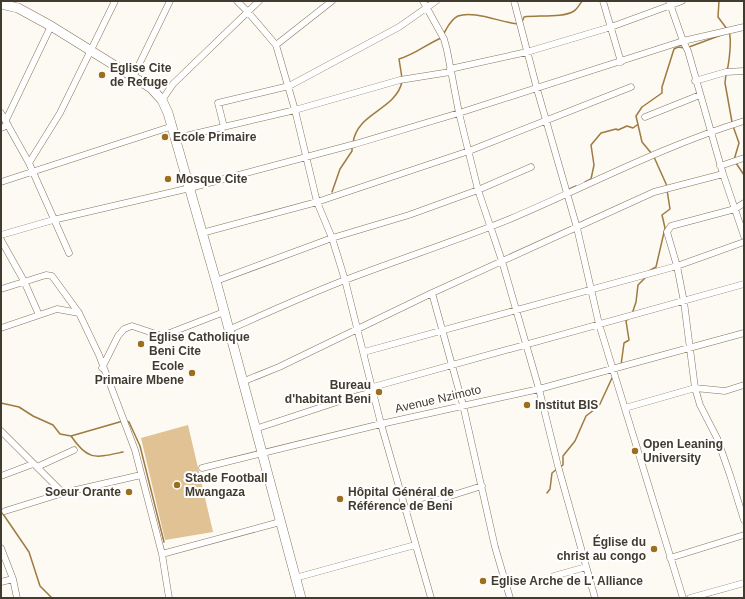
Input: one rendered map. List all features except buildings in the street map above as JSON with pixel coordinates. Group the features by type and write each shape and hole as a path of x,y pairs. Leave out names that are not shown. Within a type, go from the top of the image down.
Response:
{"highway":[{"path":"5,3 18,8 51,26 150,88 162,100 177,138 301,598"}],"street":[{"path":"29,163 60,113 89,51 115,1"},
{"path":"133,77 170,1"},
{"path":"237,1 276,45 289,86 317,202 332,238 345,280 381,424 431,598"},
{"path":"162,100 173,84 259,1"},
{"path":"276,45 332,1"},
{"path":"224,127 218,103 289,86 399,27 425,4 436,1"},
{"path":"514,1 536,89 577,228 598,324 683,598"},
{"path":"603,1 621,62"},
{"path":"177,138 295,110 402,80 450,71 527,52 611,27 670,3 682,1"},
{"path":"670,3 686,46 695,81 712,131 720,166 744,236"},
{"path":"425,4 442,37 478,190 502,261 516,309 539,389 558,468 596,598"},
{"path":"1,128 7,122 51,26"},
{"path":"1,235 53,220 190,188 353,145 621,62 686,46 728,30 744,27"},
{"path":"695,81 726,72 744,71"},
{"path":"202,233 317,202 469,151 631,87"},
{"path":"644,117 700,95"},
{"path":"1,113 29,163 53,220 69,253"},
{"path":"228,330 345,280 491,227 568,194 652,155 712,131 744,121"},
{"path":"1,182 173,126"},
{"path":"720,166 744,158"},
{"path":"216,281 332,238 409,215 478,190 531,167"},
{"path":"242,382 279,367 432,293 654,192 723,174"},
{"path":"744,203 735,209 671,226 667,232 677,266 684,302 695,388 700,405 717,438 728,467 744,520"},
{"path":"1,240 24,281 39,315"},
{"path":"364,352 677,266 744,242"},
{"path":"1,289 46,275 52,276 80,314 99,355 102,368 127,428 141,475 162,554 169,597 161,598"},
{"path":"255,429 452,364 598,324 630,317 744,284"},
{"path":"432,293 464,405 495,547 510,598"},
{"path":"1,328 57,309 80,314"},
{"path":"102,368 118,336 124,329 132,326 162,336 224,312"},
{"name":"Avenue Nzimoto","path":"202,468 262,452 381,424 539,389 621,365 691,349 744,333"},
{"path":"625,408 695,388 725,391 744,385"},
{"path":"1,431 63,493"},
{"path":"1,476 74,450"},
{"path":"4,511 63,493 141,475"},
{"path":"405,510 482,486"},
{"path":"162,554 280,522"},
{"path":"670,558 744,535"},
{"path":"295,578 415,545"},
{"path":"1,548 17,598"},
{"path":"554,576 586,567"},
{"path":"1,582 12,579"},
{"path":"690,598 744,583"}],"shaded area":[{"name":"Stade Football Mwangaza","path":"188,425 213,532 165,540 141,438"}],"waterway":[{"path":"522,22 524,17 564,15 575,10 582,1"},
{"path":"719,1 718,17 727,29"},
{"path":"444,33 453,19 458,16 465,15 480,16 519,24"},
{"path":"727,71 730,45 729,32"},
{"path":"689,47 724,34"},
{"path":"402,78 399,59 410,55 441,38"},
{"path":"652,154 642,142 636,116 642,107 662,93 662,87 674,49 678,47 685,48"},
{"path":"726,74 725,83 732,122"},
{"path":"353,143 361,124 392,99 398,92 402,82"},
{"path":"585,182 591,179 594,165 591,145 601,133 616,129 618,130 627,126 633,128 637,125"},
{"path":"733,126 739,143 734,160"},
{"path":"332,192 340,169 352,151 352,147"},
{"path":"654,157 667,186"},
{"path":"736,163 744,175"},
{"path":"567,190 576,186"},
{"path":"649,271 656,267 665,228 662,215 670,209 667,190"},
{"path":"632,314 636,302 638,285 647,276"},
{"path":"621,365 624,343 629,340 626,321 630,317"},
{"path":"560,467 563,465 563,456 575,441 586,416 599,406 612,378"},
{"path":"1,403 19,407 33,416 53,425 60,434 71,436 82,450 88,454 93,456 105,456 123,452"},
{"path":"71,436 123,421"},
{"path":"126,421 129,422 140,446 164,542"},
{"path":"547,493 550,489 552,473 557,469"},
{"path":"1,511 29,552 40,586 52,598"}],"place":[{"name":"Eglise Cite de Refuge","path":"102,75"},
{"name":"Ecole Primaire","path":"165,137"},
{"name":"Mosque Cite","path":"168,179"},
{"name":"Eglise Catholique Beni Cite","path":"141,344"},
{"name":"Ecole Primaire Mbene","path":"192,373"},
{"name":"Bureau d'habitant Beni","path":"379,392"},
{"name":"Institut BIS","path":"527,405"},
{"name":"Open Leaning University","path":"635,451"},
{"name":"Stade Football Mwangaza","path":"177,485"},
{"name":"Soeur Orante","path":"129,492"},
{"name":"Hôpital Général de Référence de Beni","path":"340,499"},
{"name":"Église du christ au congo","path":"654,549"},
{"name":"Eglise Arche de L' Alliance","path":"483,581"}]}
